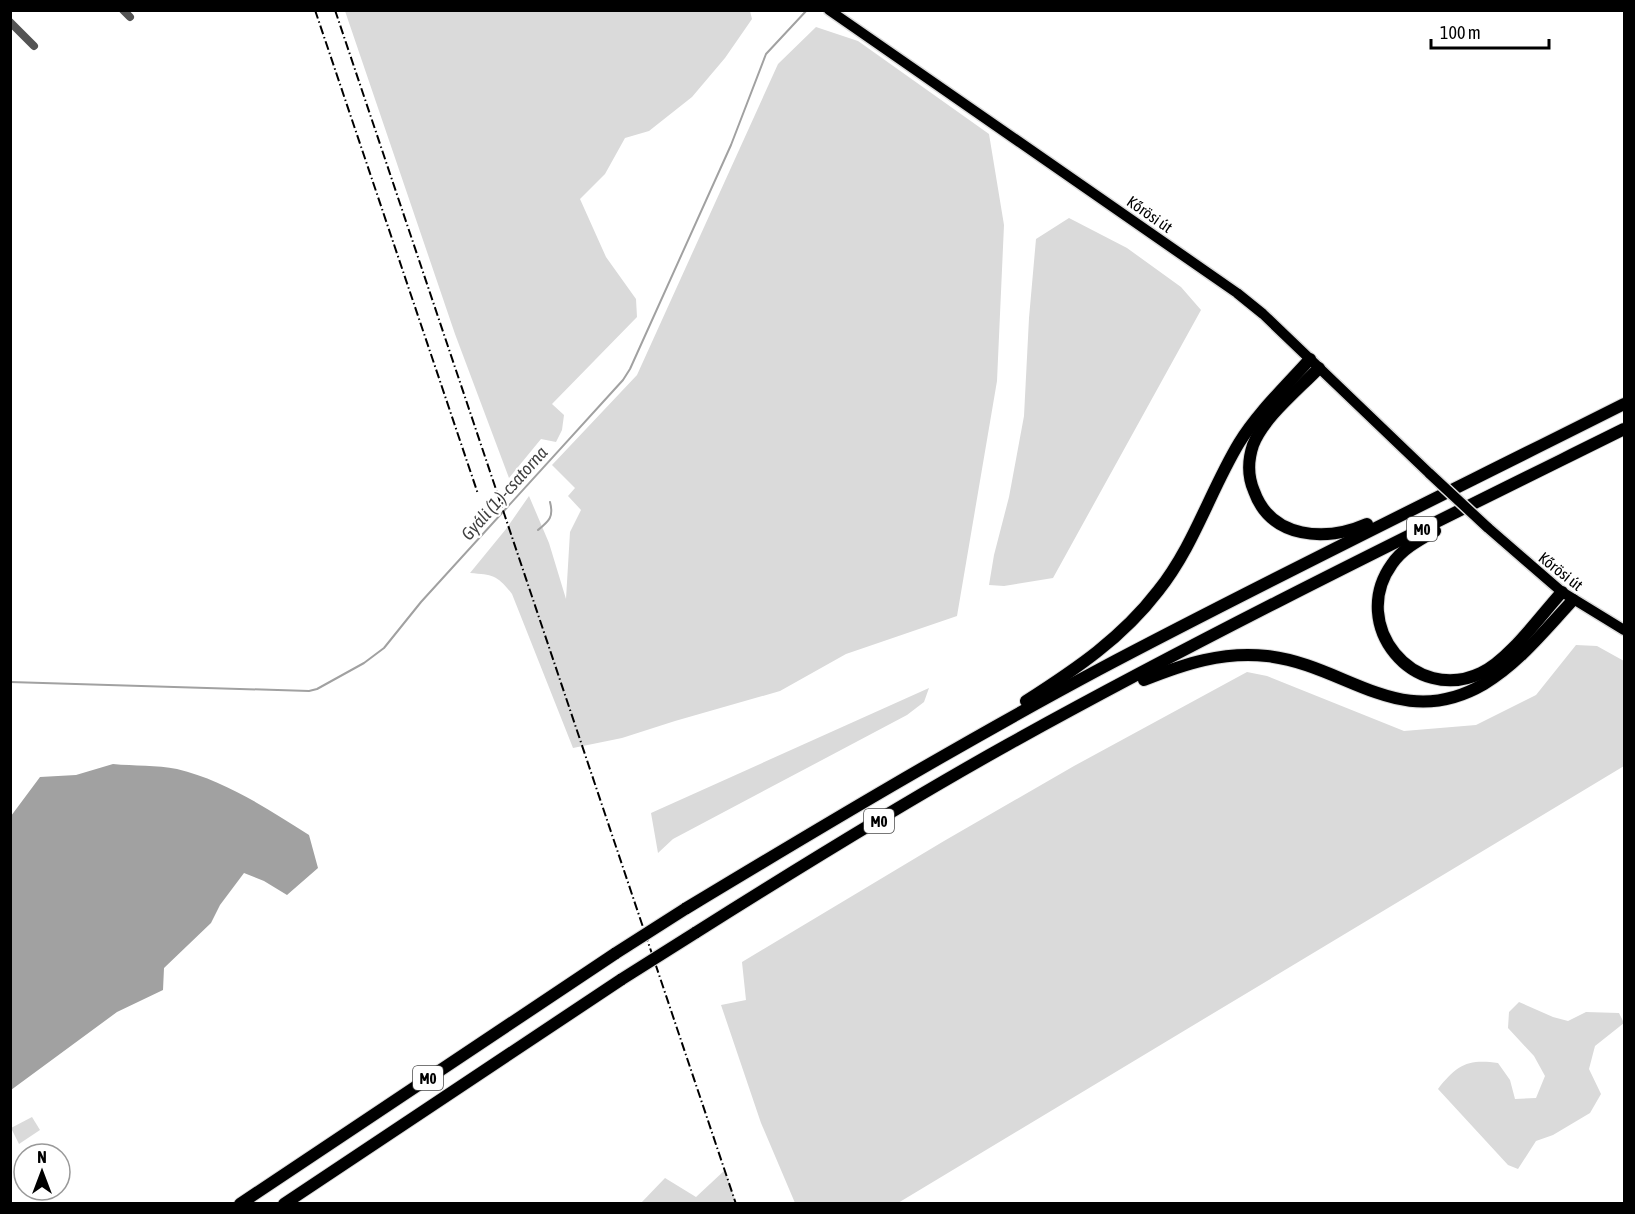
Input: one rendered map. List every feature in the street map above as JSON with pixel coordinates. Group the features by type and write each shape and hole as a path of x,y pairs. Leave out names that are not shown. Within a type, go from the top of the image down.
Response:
{"highway":[{"path":"999,724 1024,703 1080,666 1115,639 1153,598 1187,548 1244,435 1310,359"},
{"path":"1319,368 1270,418 1256,440 1251,455 1250,469 1252,486 1260,504 1279,524 1296,532 1311,534 1347,532 1389,515 1402,515"},
{"name":"M0","path":"240,1203 615,953 835,818 999,724 1193,621 1624,404"},
{"name":"M0","path":"284,1203 622,979 844,841 1007,745 1339,570 1624,429"},
{"path":"1506,488 1488,503 1421,539 1392,563 1383,581 1378,599 1378,620 1384,638 1400,660 1418,673 1431,678 1447,680 1468,678 1488,669 1502,658 1562,592"},
{"path":"1065,713 1090,706 1138,683 1186,664 1217,656 1234,655 1268,656 1286,660 1379,694 1406,701 1431,702 1449,699 1482,685 1510,665 1573,600"}],"main road":[{"name":"Kőrösi út","path":"829,10 1238,293 1263,314 1487,527 1562,592 1624,630"}],"street":[{"path":"123,10 130,17"},
{"path":"10,22 34,46"}],"shaded area":[{"path":"345,11 750,11 752,19 725,58 692,97 649,131 625,138 605,174 580,199 606,257 636,299 637,317 552,404 564,415 562,430 556,442 541,439 509,478 455,334"},
{"path":"816,27 858,41 989,134 1004,225 997,381 957,616 846,654 780,691 622,738 573,748 512,594 494,577 470,573 506,529 529,496 549,543 566,599 570,532 581,510 568,496 575,488 552,465 637,375 778,64"},
{"path":"1069,218 1127,248 1181,287 1201,310 1053,578 1004,586 989,585 1024,416 1036,239"},
{"path":"1576,645 1597,646 1624,661 1624,766 898,1203 795,1203 761,1123 721,1005 746,1000 742,962 1074,766 1247,672 1267,676 1404,731 1476,725 1536,695"},
{"path":"929,688 924,702 907,715 673,839 658,853 651,813"},
{"path":"113,764 177,769 229,788 309,835 318,868 287,895 264,881 244,873 220,905 211,923 164,968 163,990 117,1012 11,1090 11,816 40,777 76,775"},
{"path":"1519,1002 1568,1021 1586,1012 1619,1013 1624,1023 1595,1046 1589,1069 1601,1094 1590,1113 1553,1135 1536,1141 1518,1169 1508,1165 1438,1089 1457,1069 1470,1063 1498,1063 1510,1080 1515,1099 1536,1098 1545,1076 1534,1056 1508,1028 1509,1012"},
{"path":"32,1117 40,1130 22,1142 18,1142 11,1128"},
{"path":"725,1170 736,1203 641,1203 665,1178 696,1197"}],"waterway":[{"name":"Gyáli (1.)-csatorna","path":"10,682 309,691 317,689 364,663 384,648 421,602 623,380 731,145 766,54 807,10"},
{"path":"538,530 550,518 550,502"}],"railway":[{"path":"315,10 478,494"},
{"path":"335,10 736,1204"}]}
